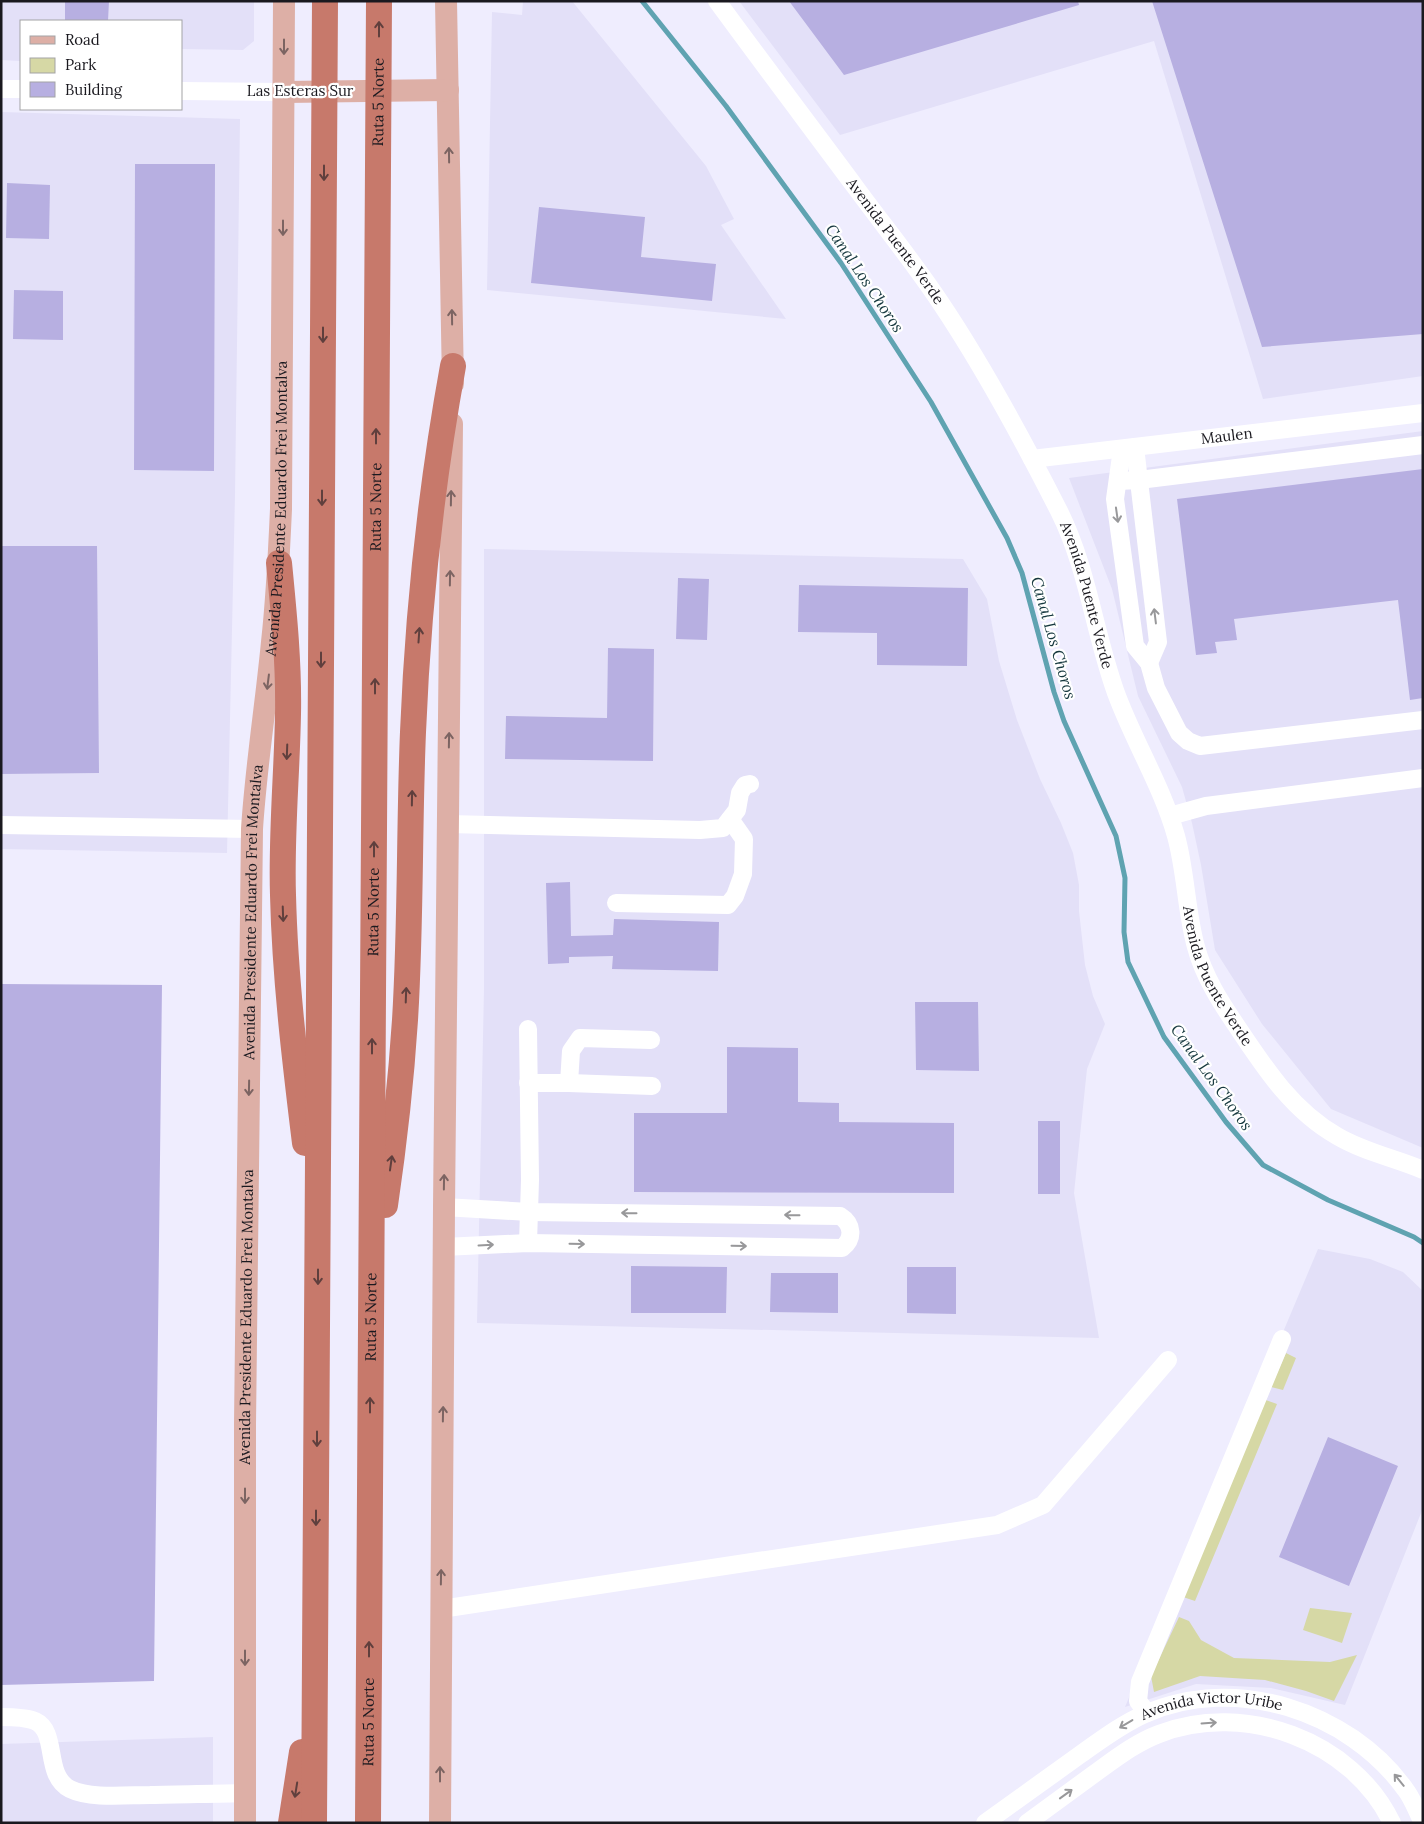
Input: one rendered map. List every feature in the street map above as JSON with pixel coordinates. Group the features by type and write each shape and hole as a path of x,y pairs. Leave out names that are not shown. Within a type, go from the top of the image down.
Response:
{"highway":[{"path":"314,1823 325,1"},
{"name":"Ruta 5 Norte","path":"368,1823 379,1"},
{"path":"371,1297 394,1142 405,1026 413,734 422,586 433,483 453,366"},
{"path":"279,563 288,674 282,858 284,932 296,1074 307,1166 318,1228"},
{"path":"291,1823 315,1673"},
{"path":"368,1697 384,1823"}],"main road":[{"name":"Avenida Presidente Eduardo Frei Montalva","path":"245,1823 245,1424 252,828 257,764 272,643 279,563 284,1"},
{"path":"440,1823 453,366 446,1"},
{"name":"Las Esteras Sur","path":"284,92 448,90"}],"street":[{"name":"Avenida Puente Verde","path":"717,1 939,302 980,364 1062,516 1080,559 1115,690 1170,816 1179,847 1194,942 1203,969 1229,1015 1270,1075 1288,1097 1310,1118 1338,1137 1367,1150 1423,1170"},
{"path":"1,89 20,89"},
{"name":"Las Esteras Sur","path":"182,91 284,92"},
{"name":"Maulen","path":"1032,459 1423,413"},
{"path":"1118,481 1423,445"},
{"path":"1129,448 1139,480 1158,642 1149,663"},
{"path":"1129,448 1118,481 1115,499 1136,646 1149,663 1156,688 1180,733 1188,741 1200,746 1423,720"},
{"path":"1170,816 1206,806 1423,778"},
{"path":"448,824 700,830 723,828 737,810 740,793 745,785 750,784"},
{"path":"616,903 728,905 735,896 743,874 744,839 730,819"},
{"path":"1,825 252,828"},
{"path":"528,1029 528,1243"},
{"path":"569,1083 571,1051 580,1038 651,1040"},
{"path":"528,1083 652,1086"},
{"path":"444,1207 529,1212 840,1216 848,1222 851,1232 849,1241 842,1248 528,1243 444,1247"},
{"path":"1147,1713 1138,1700 1140,1682 1282,1339"},
{"path":"441,1609 996,1525 1043,1505 1168,1360"},
{"name":"Avenida Victor Uribe","path":"985,1823 1122,1726 1147,1713 1179,1703 1222,1698 1260,1701 1304,1712 1344,1732 1378,1758 1407,1791 1423,1823"},
{"path":"1,1717 24,1718 37,1722 46,1733 56,1775 62,1784 72,1790 89,1794 128,1795 245,1793"},
{"name":"Avenida Victor Uribe","path":"1027,1823 1120,1755 1142,1742 1158,1734 1185,1726 1226,1722 1243,1723 1279,1731 1319,1747 1338,1758 1371,1788 1384,1806 1392,1823"}],"shaded area":[{"path":"1,1 254,1 254,41 243,50 182,49 182,20 20,20 20,61 1,60"},
{"path":"523,1 572,1 706,166 734,219 721,225 786,319 487,290 492,12 522,15"},
{"path":"739,1 1423,1 1423,376 1263,399 1154,41 840,135"},
{"path":"1,112 240,119 235,495 227,853 1,849"},
{"path":"1423,431 1423,1148 1331,1109 1262,1024 1215,950 1201,865 1182,787 1138,696 1112,589 1069,478"},
{"path":"484,549 963,559 987,599 999,661 1017,720 1040,779 1073,853 1079,885 1079,911 1085,965 1093,996 1105,1024 1087,1069 1074,1193 1099,1338 477,1323 484,989"},
{"path":"1318,1249 1370,1259 1403,1272 1423,1291 1423,1508 1345,1705 1271,1688 1196,1684 1125,1707"},
{"path":"213,1737 213,1823 1,1823 1,1744"}],"green space":[{"path":"1286,1353 1296,1358 1283,1390 1271,1387"},
{"path":"1263,1399 1277,1404 1195,1601 1183,1597"},
{"path":"1310,1608 1352,1613 1342,1643 1303,1630"},
{"path":"1179,1617 1189,1621 1201,1640 1234,1658 1330,1662 1357,1655 1334,1701 1265,1680 1200,1676 1154,1692 1151,1676"}],"building":[{"path":"65,1 109,1 108,20 65,20"},
{"path":"789,1 1078,1 1079,5 844,75"},
{"path":"1152,1 1423,1 1423,334 1262,347"},
{"path":"135,164 215,164 214,471 134,470"},
{"path":"7,183 50,185 49,239 6,238"},
{"path":"539,207 645,217 641,257 716,264 712,301 531,283"},
{"path":"14,290 63,291 63,340 13,339"},
{"path":"1423,469 1423,698 1410,700 1398,600 1234,619 1237,640 1215,642 1217,653 1196,655 1177,499"},
{"path":"1,546 97,546 99,773 1,774"},
{"path":"678,578 709,579 707,640 676,639"},
{"path":"799,585 968,588 967,666 877,665 877,633 798,632"},
{"path":"608,648 654,649 653,761 505,759 506,716 607,718"},
{"path":"570,882 571,936 613,935 614,919 719,922 718,971 612,969 613,956 569,957 569,963 548,964 546,883"},
{"path":"1,984 162,985 154,1681 1,1685"},
{"path":"915,1002 978,1002 979,1071 916,1070"},
{"path":"727,1047 798,1048 798,1102 839,1103 839,1122 954,1123 954,1193 634,1192 634,1113 727,1113"},
{"path":"1038,1121 1060,1121 1060,1194 1038,1194"},
{"path":"631,1266 727,1267 726,1313 631,1313"},
{"path":"907,1267 956,1267 956,1314 907,1313"},
{"path":"771,1273 838,1273 838,1313 770,1312"},
{"path":"1328,1437 1398,1466 1349,1586 1279,1557"}],"waterway":[{"name":"Canal Los Choros","path":"642,1 726,106 841,263 931,402 1007,538 1022,573 1054,692 1064,721 1116,836 1125,878 1124,932 1128,962 1164,1037 1226,1122 1263,1165 1328,1200 1414,1237 1423,1243"}]}
